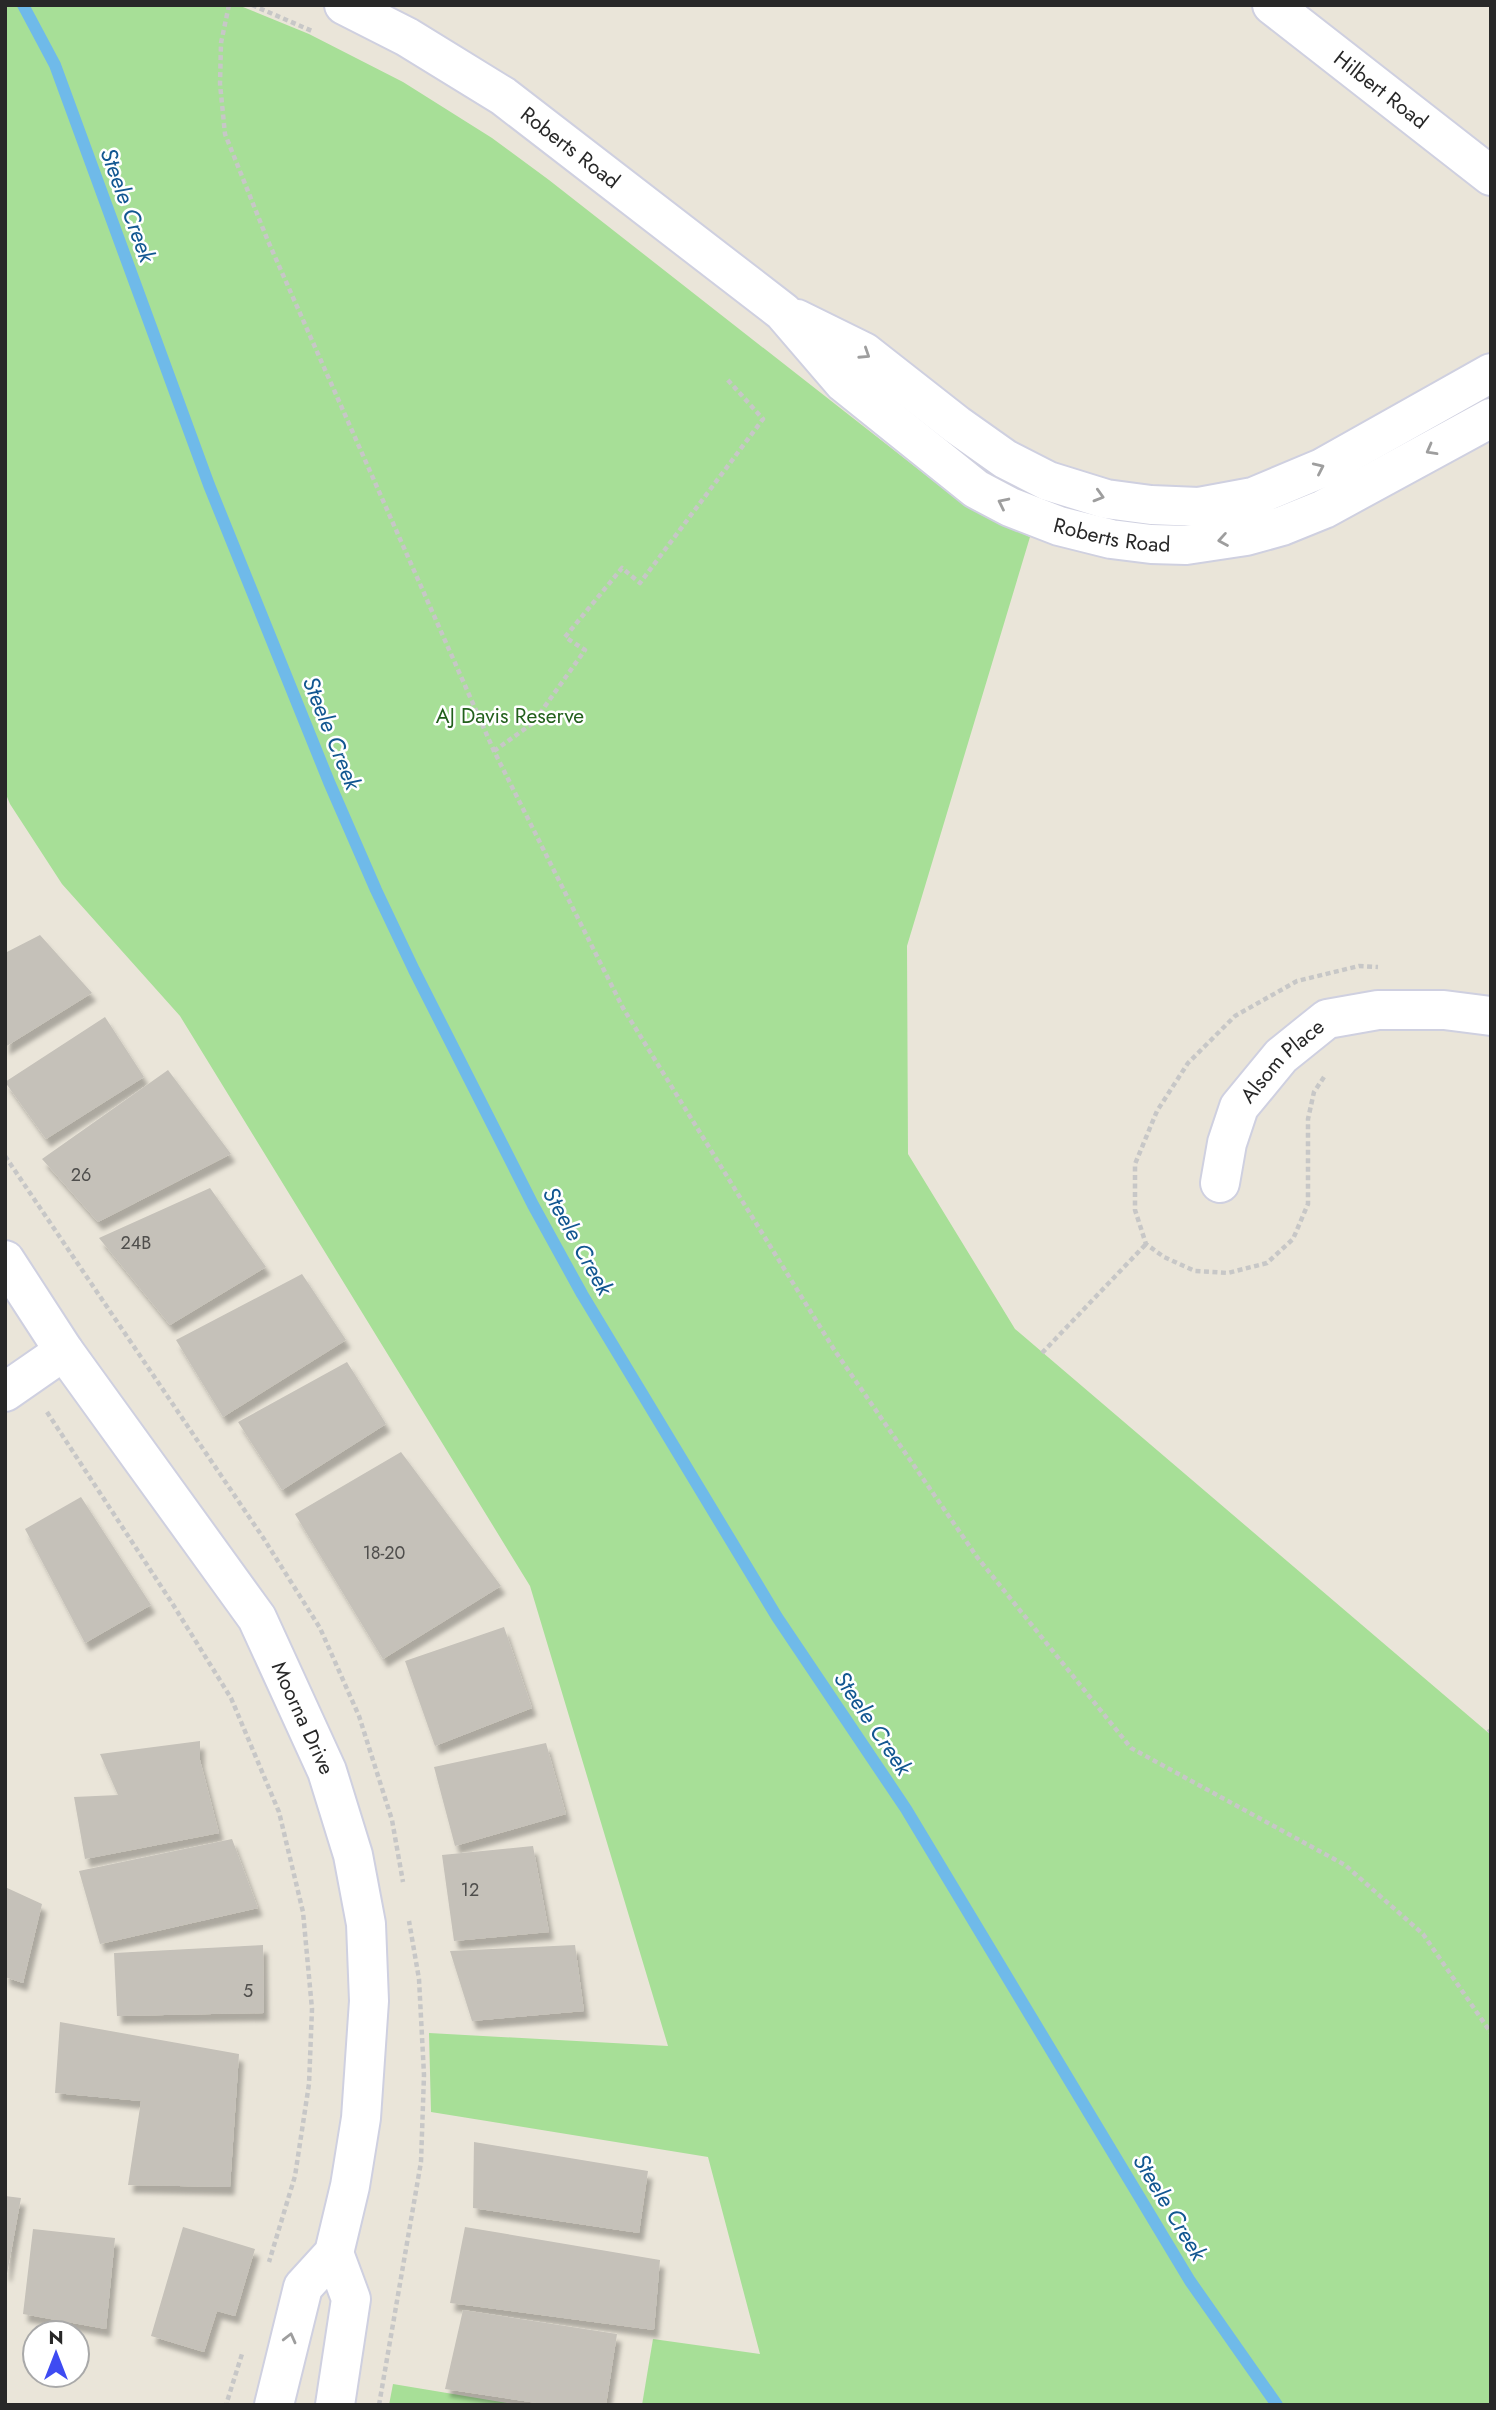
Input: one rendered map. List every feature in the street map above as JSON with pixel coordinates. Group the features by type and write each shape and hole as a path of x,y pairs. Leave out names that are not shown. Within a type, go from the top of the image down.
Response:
{"street":[{"name":"Roberts Road","path":"344,5 407,37 503,96 783,312 864,352 1005,459 1048,481 1094,495 1151,505 1199,506 1253,497 1322,468 1491,373"},
{"name":"Hilbert Road","path":"1272,5 1491,176"},
{"name":"Roberts Road","path":"783,312 844,383 976,489 1059,526 1111,539 1186,545 1246,536 1282,526 1324,509 1491,418"},
{"name":"Alsom Place","path":"1220,1183 1227,1143 1238,1107 1281,1056 1327,1018 1378,1010 1444,1010 1491,1016"},
{"name":"Moorna Drive","path":"5,1260 64,1351 257,1618 327,1771 353,1855 366,1924 369,2001 361,2118 350,2186 334,2253 303,2287 274,2405"},
{"path":"15,1385 64,1351"},
{"path":"334,2253 351,2299 335,2405"}],"path":[{"path":"229,5 221,43 220,85 225,134 268,241 494,751 623,1008 835,1351 977,1556 1131,1748 1345,1865 1423,1934 1491,2033"},
{"path":"494,751 533,723 585,650 565,637 573,627 622,568 640,583 763,419 727,379"},
{"path":"1042,1353 1146,1244"},
{"path":"15,1385 172,1603 231,1698 279,1812 303,1912 312,2008 309,2084 295,2176 268,2265"},
{"path":"229,2405 226,2405 246,2341"}],"green space":[{"name":"AJ Davis Reserve","path":"5,5 238,5 309,34 403,82 492,138 549,180 955,498 981,514 1030,537 907,946 908,1154 1015,1329 1491,1735 1491,2405 642,2405 653,2339 760,2354 708,2157 431,2112 429,2033 668,2046 530,1586 180,1016 62,884 5,792"},
{"path":"393,2384 519,2405 389,2405"}],"building":[{"path":"40,935 92,993 5,1047 5,953"},
{"path":"105,1017 144,1077 46,1139 5,1082"},
{"path":"168,1070 231,1154 98,1222 42,1159"},
{"path":"210,1188 266,1267 170,1325 99,1238"},
{"path":"302,1274 346,1340 223,1417 176,1340"},
{"path":"347,1362 386,1424 282,1490 238,1422"},
{"path":"401,1452 501,1586 383,1659 295,1514"},
{"path":"81,1497 151,1605 85,1643 25,1529"},
{"path":"504,1627 532,1708 435,1746 405,1661"},
{"path":"200,1741 200,1760 219,1833 85,1859 74,1797 118,1795 100,1754"},
{"path":"546,1743 566,1814 455,1846 434,1767"},
{"path":"232,1839 258,1908 100,1944 79,1871"},
{"path":"533,1846 549,1932 454,1941 442,1855"},
{"path":"5,1887 42,1904 23,1983 5,1977"},
{"path":"263,1945 264,2013 117,2016 114,1953"},
{"path":"575,1945 584,2011 472,2021 450,1951"},
{"path":"60,2022 239,2054 230,2187 128,2185 141,2101 55,2093"},
{"path":"474,2142 648,2171 639,2233 473,2208"},
{"path":"5,2196 21,2198 7,2274 5,2273"},
{"path":"183,2227 255,2249 235,2316 217,2311 204,2352 151,2336"},
{"path":"465,2227 660,2260 654,2330 450,2303"},
{"path":"33,2229 115,2238 106,2329 91,2326 91,2319 51,2319 23,2314"},
{"path":"463,2310 617,2334 606,2405 550,2405 445,2389"}],"waterway":[{"name":"Steele Creek","path":"23,5 55,65 209,485 329,782 414,970 533,1205 582,1294 777,1617 906,1809 1190,2281 1277,2405"}]}
